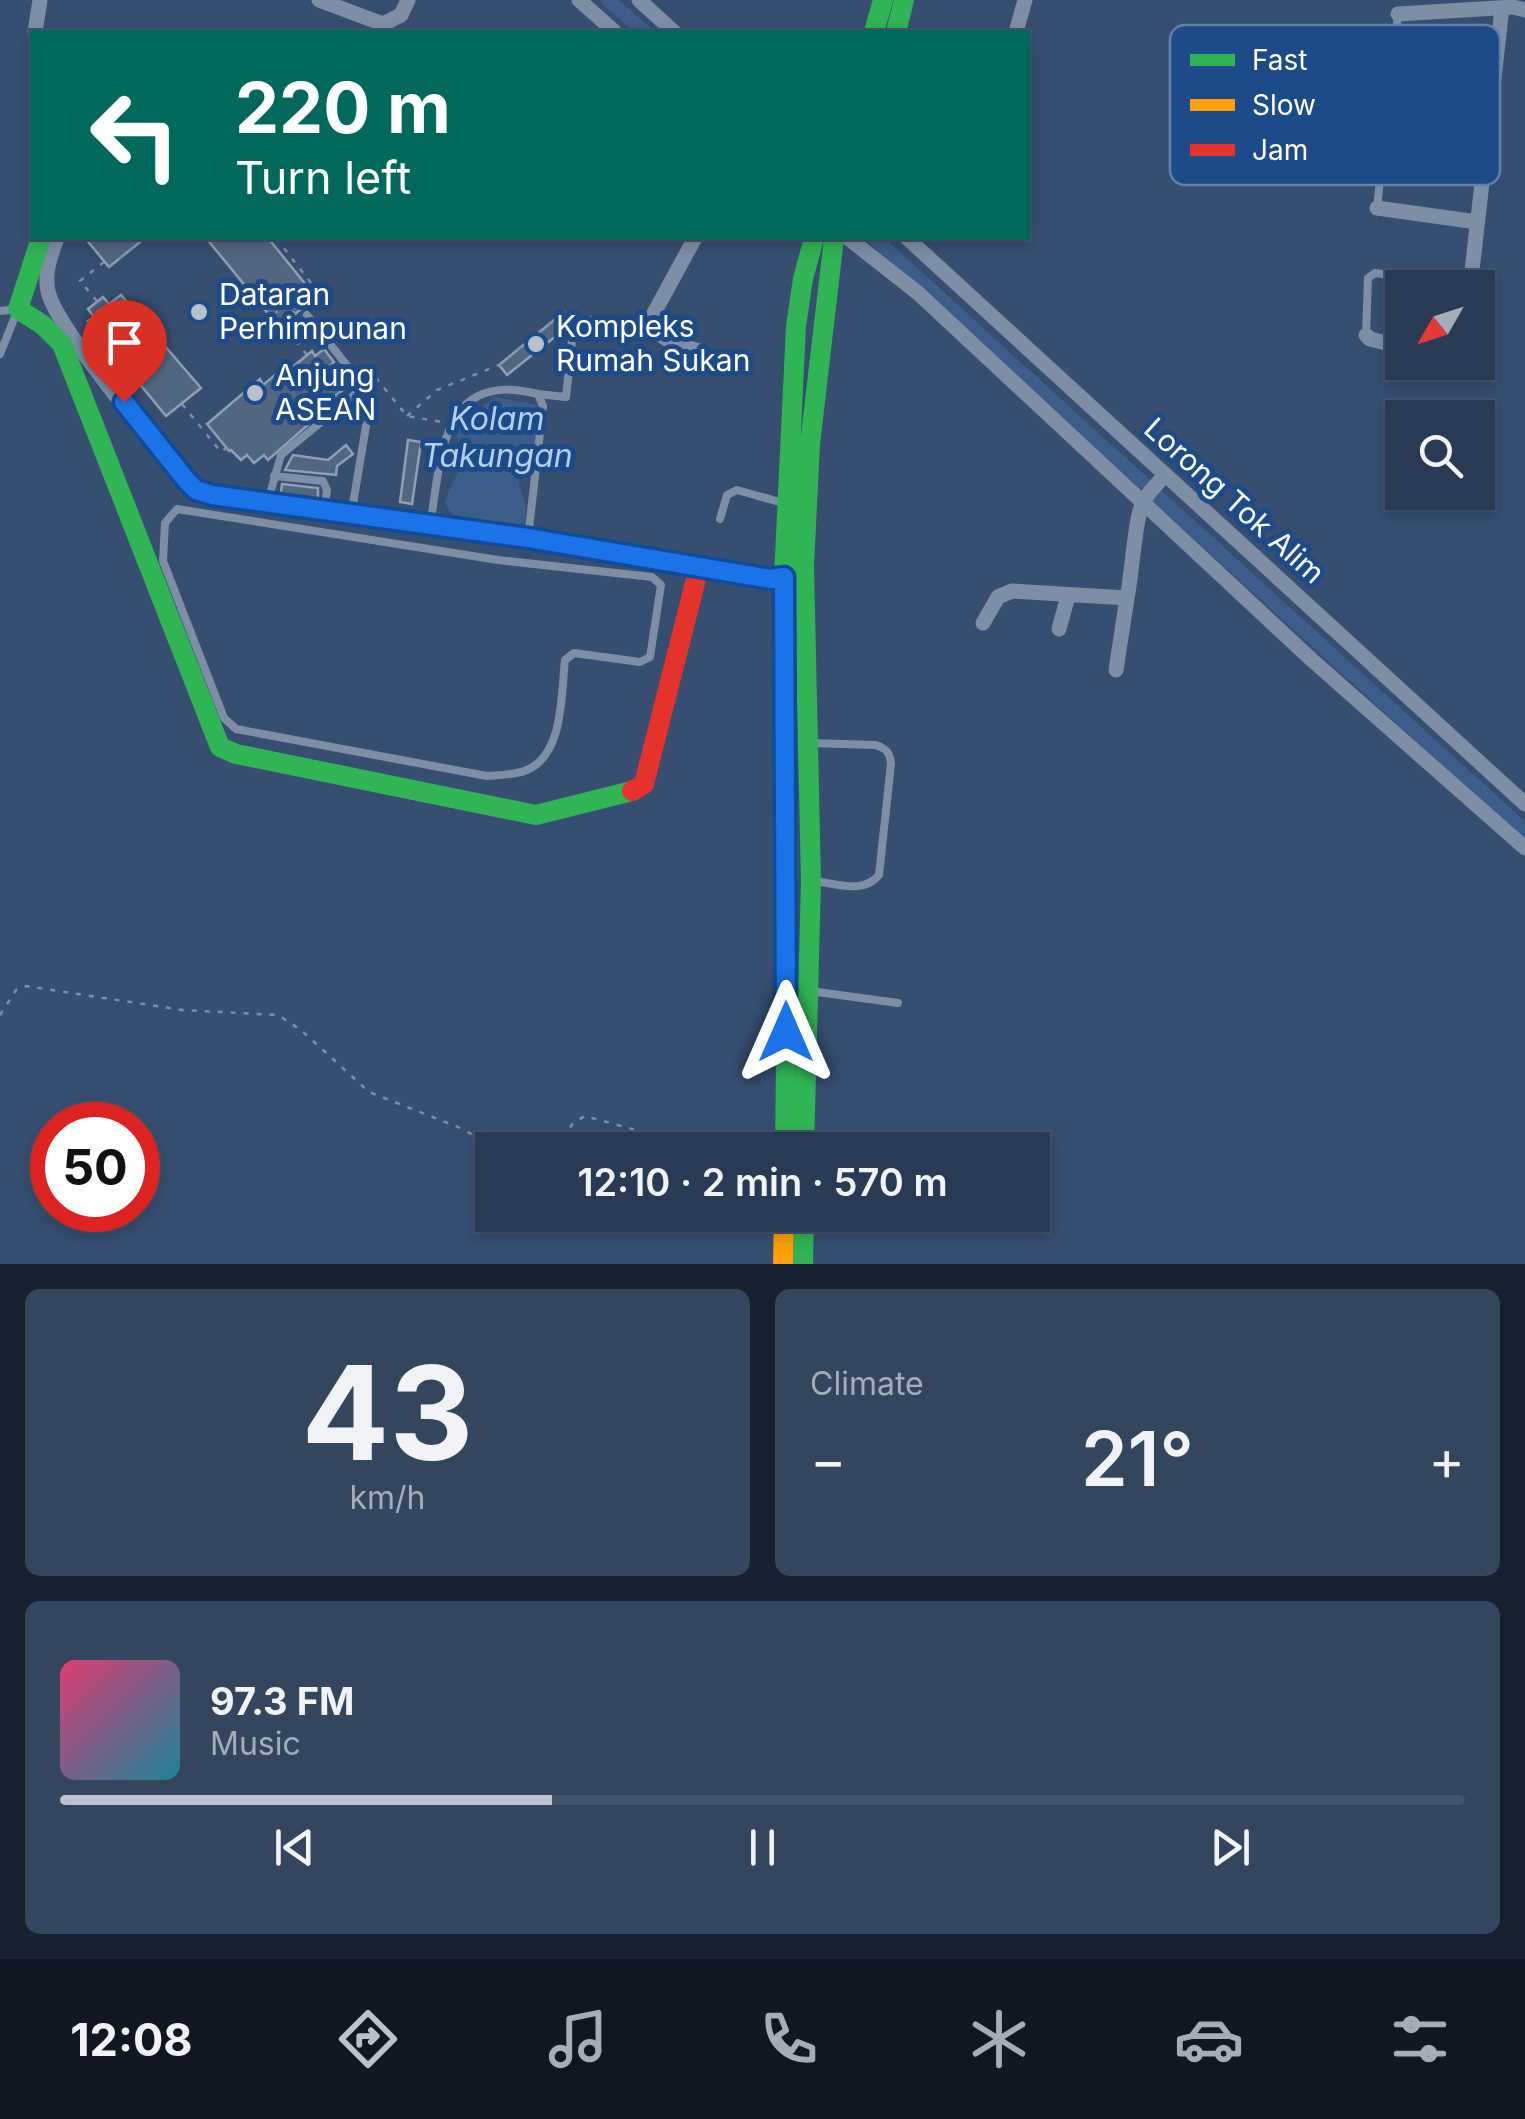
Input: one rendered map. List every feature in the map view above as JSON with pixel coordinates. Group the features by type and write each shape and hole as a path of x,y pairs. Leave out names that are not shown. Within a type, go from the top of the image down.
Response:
{"main road":[{"path":"874,30 882,0"},
{"path":"896,30 904,0"},
{"path":"40,240 9,310 43,325 62,344 210,730 220,747 236,754 536,815 636,790 644,784 699,567"},
{"path":"785,1132 786,504 796,326 814,240"},
{"path":"804,1132 810,880 804,566 810,444 834,240"},
{"path":"784,577 797,574 804,566"},
{"path":"784,1232 784,1264"},
{"path":"804,1232 804,1264"}],"street":[{"path":"35,30 40,0"},
{"path":"319,0 383,24 401,15 408,0"},
{"path":"580,0 613,30"},
{"path":"639,0 672,30"},
{"path":"1017,30 1025,0"},
{"path":"1500,25 1502,8"},
{"path":"1398,14 1525,10"},
{"path":"1472,270 1482,185"},
{"path":"1377,208 1478,222"},
{"path":"56,240 48,264 48,292 56,309 75,340 196,490 351,516 528,538 771,579 784,577"},
{"path":"694,240 654,313 653,326 661,338 699,351"},
{"path":"851,240 918,293 1312,660 1525,848"},
{"name":"Lorong Tok Alim","path":"908,240 1162,479 1525,804"},
{"path":"1366,335 1385,343"},
{"path":"1116,670 1144,501 1162,479"},
{"path":"982,624 1004,593 1127,598"},
{"path":"1059,629 1068,596"}],"lane":[{"path":"1397,25 1398,14"},
{"path":"1377,208 1379,185"},
{"path":"1366,335 1368,278 1374,273 1385,274"},
{"path":"0,354 9,310"},
{"path":"307,316 371,396 351,516"},
{"path":"430,526 449,425 463,407 496,388 566,397 574,322 580,318 598,321"},
{"path":"268,501 286,449 365,386"},
{"path":"528,538 544,406 538,394"},
{"path":"274,476 323,480 328,490 324,510"},
{"path":"720,519 726,495 737,490 786,504"},
{"path":"178,508 498,560 652,578 661,585 650,657 640,662 574,653 569,656 565,660 556,727 546,753 528,770 487,776 236,729 228,724 162,551 166,524 178,508"},
{"path":"498,560 500,535"},
{"path":"809,743 876,745 886,748 891,764 880,875 863,887 810,880"},
{"path":"806,991 898,1002"}],"path":[{"path":"97,302 80,281 104,261 109,267 143,240"},
{"path":"278,240 326,301 301,320 287,304 274,314 320,371"},
{"path":"406,416 437,390 499,364 561,314"},
{"path":"182,404 221,452 226,448"},
{"path":"0,1014 16,990 26,986 182,1010 278,1015 302,1030 369,1092 475,1135"},
{"path":"567,1132 572,1123 585,1116 643,1132"}],"water":[{"name":"Kolam Takungan","path":"495,397 538,405 537,440 522,463 519,483 526,507 525,521 511,526 460,519 445,502 461,462 455,430"}],"building":[{"path":"87,240 143,240 109,267"},
{"path":"208,240 270,240 316,297 279,327"},
{"path":"121,295 201,388 166,416 88,321 94,317 88,309 103,297 109,304"},
{"name":"Kompleks Rumah Sukan","path":"564,312 568,317 566,328 507,375 499,365"},
{"path":"324,349 334,362 327,369 344,389 333,398 335,401 268,460 264,455 254,463 247,455 241,460 229,451 207,424 260,379 263,385 312,351 315,356"},
{"path":"408,440 421,442 412,504 400,502"},
{"path":"346,445 353,454 337,466 336,475 285,470 293,455 328,460"},
{"path":"282,484 318,488 318,499 281,493"}],"waterway":[{"path":"608,0 643,30"},
{"path":"876,240 1525,831"}],"traffic: fast":[{"path":"875,30 883,0"},
{"path":"896,30 904,0"},
{"path":"40,240 18,309 43,325 62,344 220,747 236,754 536,815 632,791"},
{"path":"785,1132 788,875 784,577 796,326 813,240"},
{"path":"804,1132 811,881 804,566 810,444 834,240"},
{"path":"803,1264 804,1232"}],"traffic: slow":[{"path":"783,1264 784,1232"}],"traffic: jam":[{"path":"632,791 644,784 699,567"}],"place":[{"name":"Dataran Perhimpunan","path":"199,312"},
{"name":"Kompleks Rumah Sukan","path":"536,344"},
{"name":"Anjung ASEAN","path":"255,393"}],"route":[{"path":"124,402 187,481 196,490 212,495 528,538 771,579 784,577 786,1032"}]}
